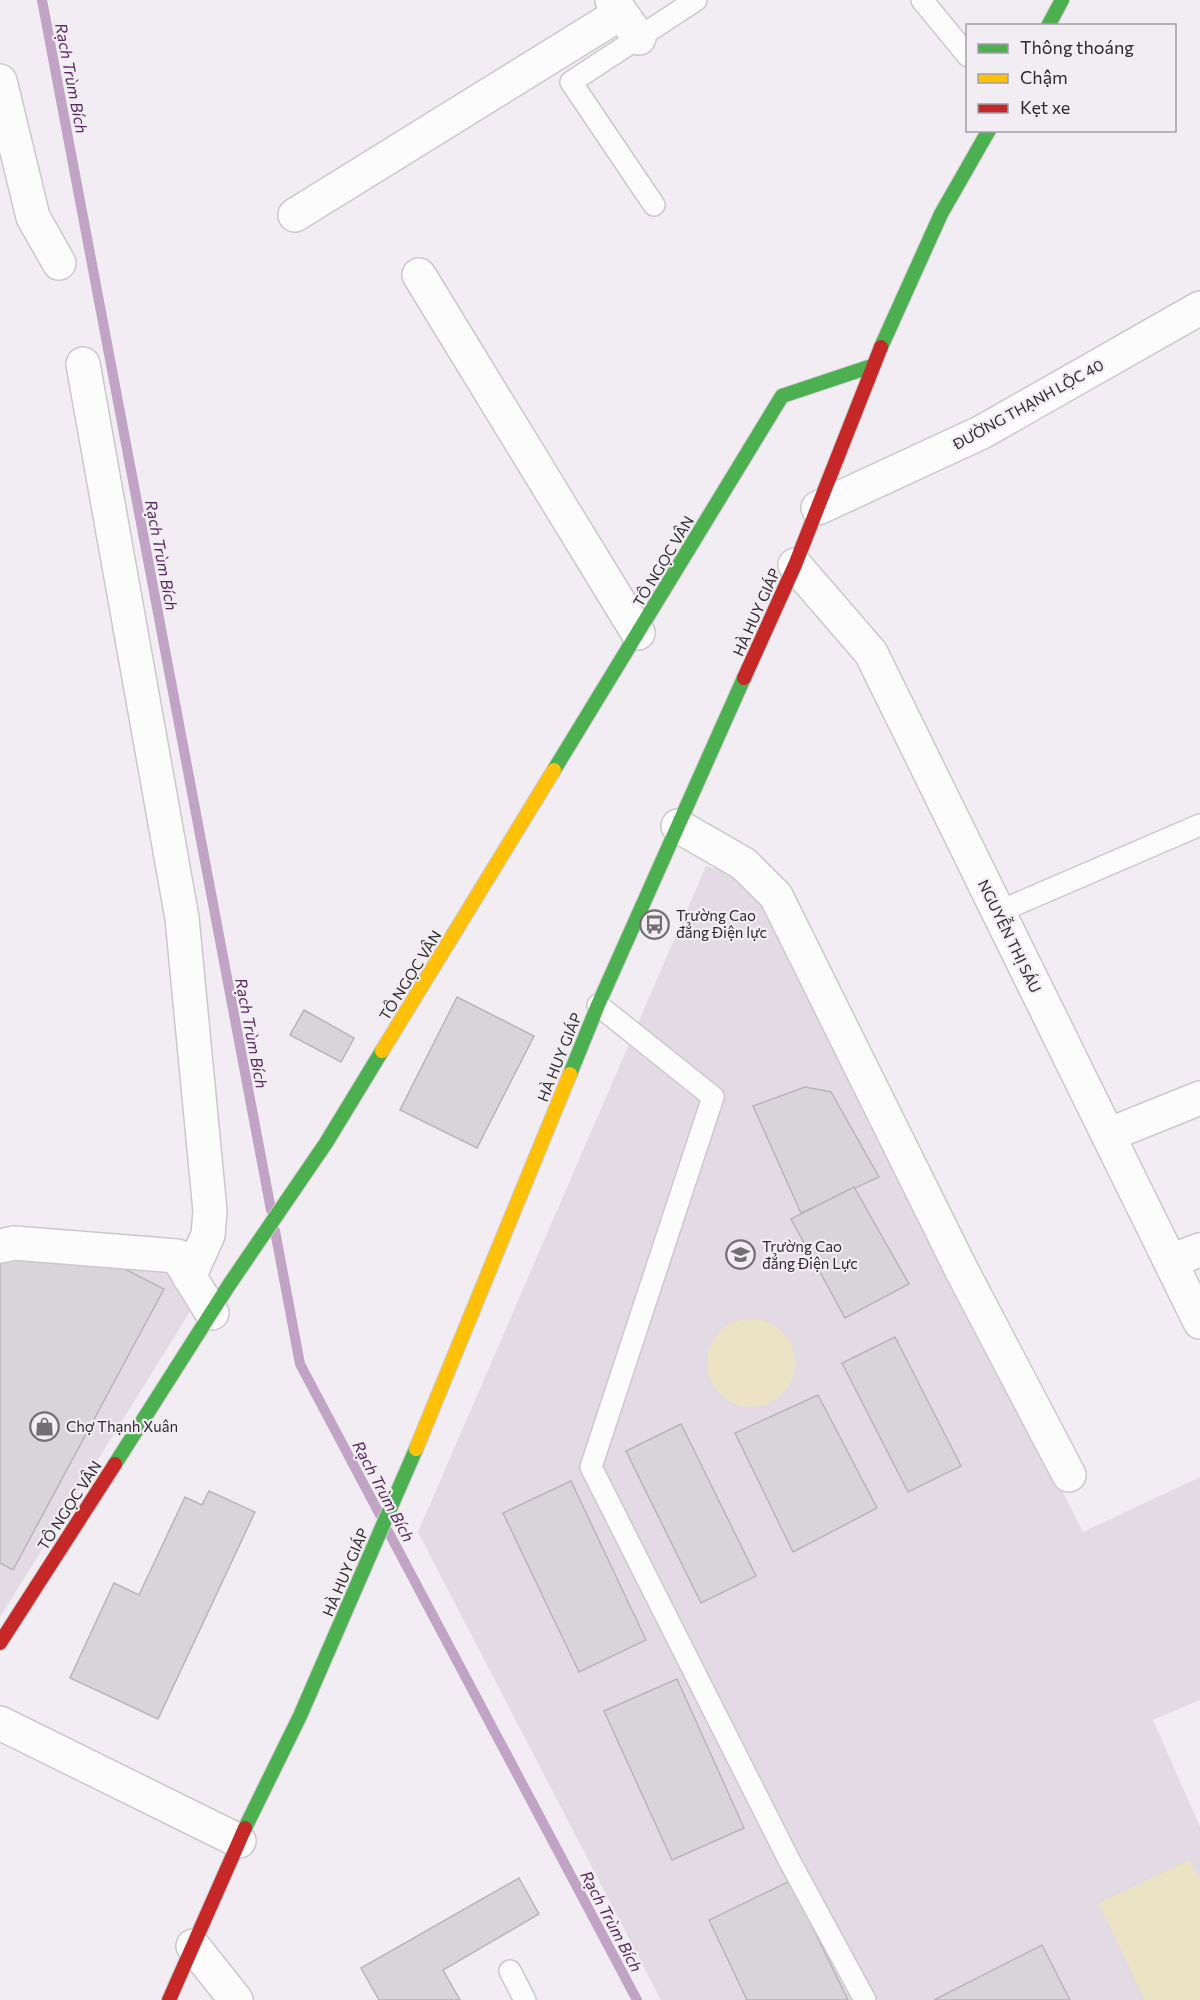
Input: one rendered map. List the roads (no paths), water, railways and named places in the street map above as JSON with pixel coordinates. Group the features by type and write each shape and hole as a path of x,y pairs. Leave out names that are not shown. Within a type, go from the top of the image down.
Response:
{"main road":[{"path":"1049,24 1062,0"},
{"name":"HÀ HUY GIÁP","path":"169,2000 239,1841 300,1716 429,1419 598,1005 795,565 873,366 941,214 988,132"},
{"name":"TÔ NGỌC VÂN","path":"0,1643 229,1285 326,1143 782,396 873,366"}],"street":[{"path":"295,215 624,17"},
{"path":"0,81 33,217 59,263"},
{"path":"419,275 638,633"},
{"name":"ĐƯỜNG THẠNH LỘC 40","path":"818,508 982,432 1200,308"},
{"path":"83,364 183,918 210,1211 208,1235 189,1277"},
{"name":"NGUYỄN THỊ SÁU","path":"795,565 871,653 1108,1135 1185,1256 1200,1322"},
{"path":"678,826 744,864 776,896 955,1258 1069,1475"},
{"path":"1108,1135 1200,1098"},
{"path":"0,1246 14,1244 177,1256 212,1312"},
{"path":"0,1723 239,1841"},
{"path":"193,1946 236,2000"}],"lane":[{"path":"654,205 571,82 624,17 696,0"},
{"path":"922,0 966,54"},
{"path":"998,912 1200,825"},
{"path":"598,1005 713,1097 591,1467 789,1860 865,2000"},
{"path":"510,1971 525,2000"}],"waterway":[{"name":"Rạch Trùm Bích","path":"42,0 271,1210"},
{"name":"Rạch Trùm Bích","path":"275,1231 300,1364 380,1515"},
{"name":"Rạch Trùm Bích","path":"388,1531 637,2000"}],"place":[{"name":"Trường Cao đẳng Điện lực","path":"655,924"},
{"name":"Trường Cao đẳng Điện Lực","path":"741,1255"},
{"name":"Chợ Thạnh Xuân","path":"45,1426"}]}
